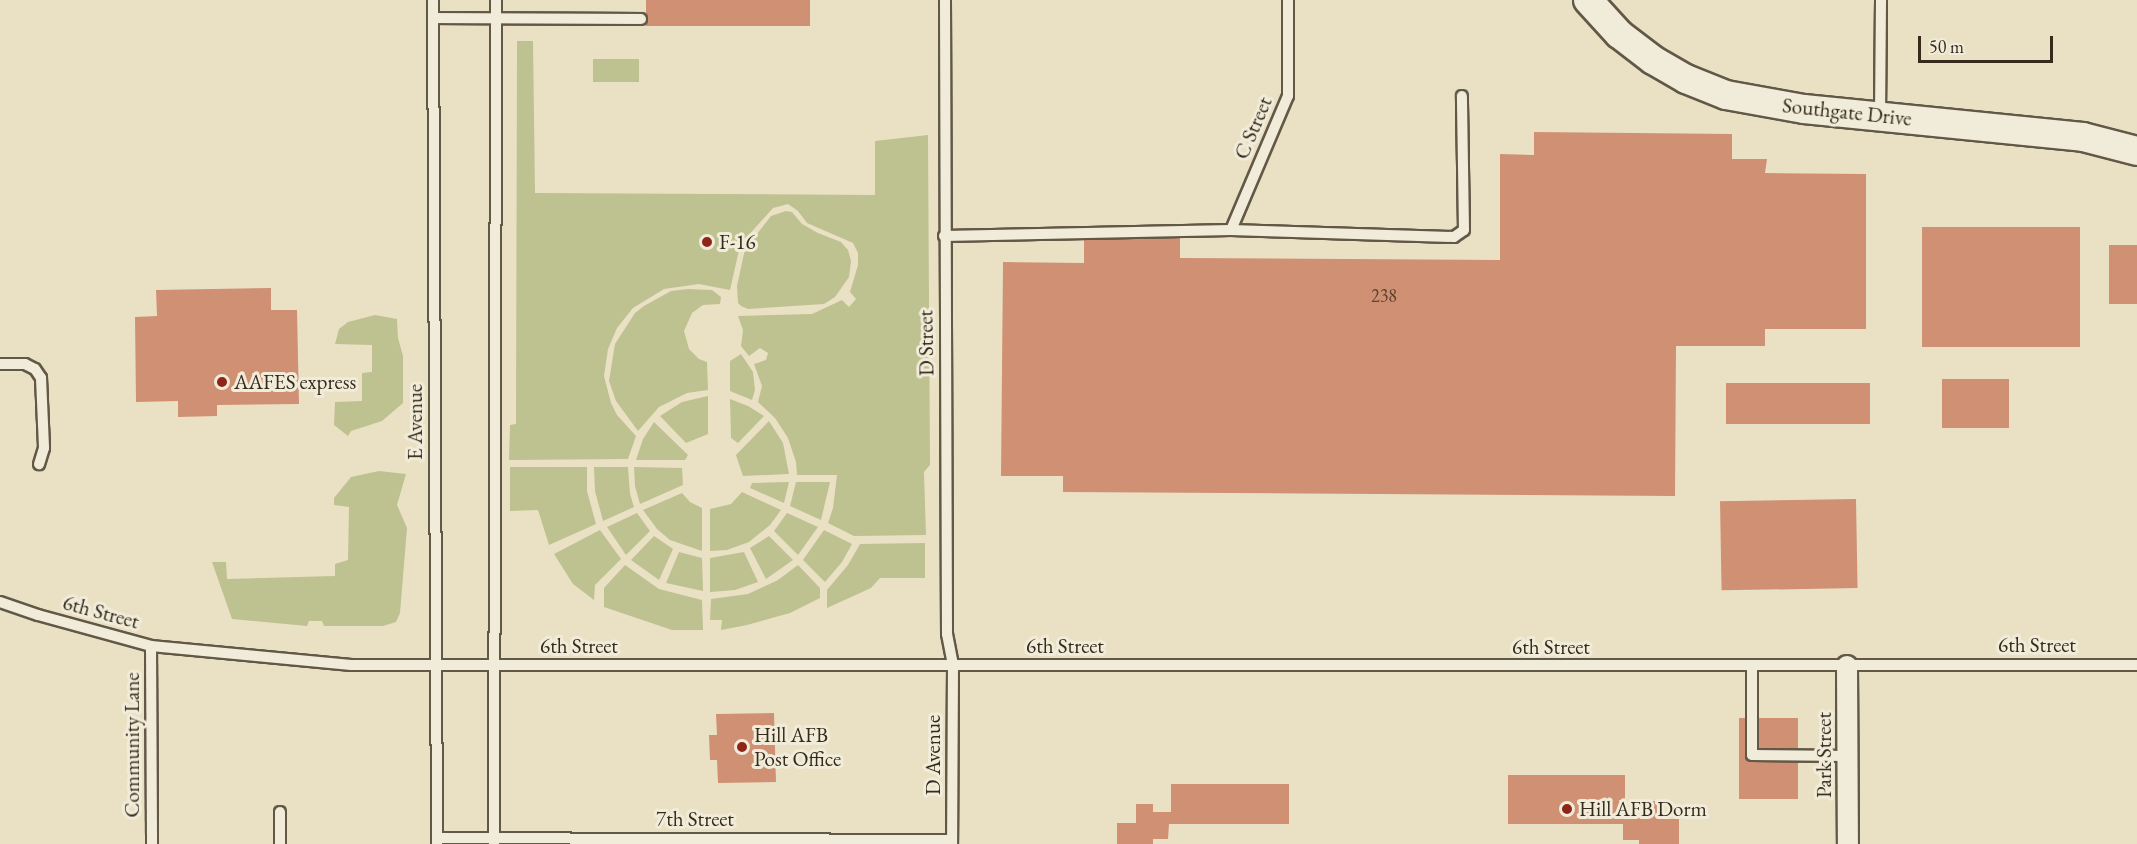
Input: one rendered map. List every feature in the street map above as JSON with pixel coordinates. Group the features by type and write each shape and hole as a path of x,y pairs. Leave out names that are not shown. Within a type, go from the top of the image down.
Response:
{"main road":[{"name":"Southgate Drive","path":"1588,0 1606,21 1639,50 1677,74 1706,88 1761,103 2083,137 2137,151"}],"street":[{"name":"Park Street","path":"1847,666 1848,844"}],"lane":[{"name":"E Avenue","path":"433,0 437,841"},
{"path":"494,841 496,0"},
{"name":"D Street","path":"945,0 947,634 953,666"},
{"name":"C Street","path":"1231,230 1288,96 1288,0"},
{"path":"1880,116 1881,0"},
{"path":"433,18 641,19"},
{"path":"944,236 1231,230 1454,237 1464,230 1462,96"},
{"path":"0,364 26,364 35,369 42,378 44,448 39,464"},
{"name":"6th Street","path":"0,602 38,615 152,646 351,665 2137,665"},
{"name":"Community Lane","path":"152,646 152,844"},
{"name":"D Avenue","path":"952,842 953,666"},
{"path":"1752,666 1752,755 1848,756"},
{"path":"280,812 280,844"},
{"name":"7th Street","path":"437,841 952,842"}],"green space":[{"path":"517,41 533,41 535,193 875,195 875,141 928,135 930,465 924,472 926,535 854,536 828,523 833,508 837,475 797,475 796,462 788,438 775,418 758,402 762,386 754,364 766,360 768,353 760,348 749,356 741,346 743,330 738,316 812,314 842,300 849,307 856,299 850,292 858,265 858,253 853,243 807,223 798,211 788,204 773,208 746,238 739,250 730,290 699,284 664,289 633,308 617,328 608,349 604,376 611,403 617,415 636,436 628,459 509,460 510,425 516,424"},
{"path":"593,59 639,59 639,82 593,82"},
{"path":"786,211 792,212 802,224 841,242 848,250 851,261 849,277 835,297 824,304 748,309 741,306 738,303 737,286 745,249 771,216"},
{"path":"712,290 721,297 720,304 703,305 692,313 684,331 689,349 699,359 707,362 708,390 687,393 659,407 638,431 616,401 609,381 615,344 635,313 644,306 671,291"},
{"path":"375,315 397,319 398,338 403,356 403,403 382,421 351,431 348,436 334,425 335,402 362,401 362,373 372,372 372,345 335,344 339,329 348,322"},
{"path":"741,354 753,372 755,390 752,400 730,391 730,361"},
{"path":"708,396 708,434 686,443 660,416 682,402"},
{"path":"730,399 764,416 738,443 731,438"},
{"path":"769,421 783,443 789,474 743,476 736,455"},
{"path":"654,422 688,455 685,460 636,460 643,439"},
{"path":"510,467 587,467 587,491 596,524 549,545 538,510 510,511"},
{"path":"594,467 628,467 630,494 634,507 603,521 595,491"},
{"path":"634,467 682,468 683,485 640,504 635,486"},
{"path":"379,471 406,474 397,505 407,528 400,613 396,622 383,626 324,626 322,621 309,621 307,626 232,619 212,562 226,562 227,579 335,576 335,564 348,560 349,507 334,505 334,498 351,477"},
{"path":"789,482 784,503 750,488 752,483"},
{"path":"796,482 830,482 821,520 790,506"},
{"path":"742,492 781,510 770,525 749,542 727,550 710,551 710,509 731,504"},
{"path":"682,493 690,502 702,508 702,551 670,540 657,529 643,510"},
{"path":"637,513 650,531 626,555 607,527"},
{"path":"787,513 818,527 798,555 774,531"},
{"path":"600,530 621,559 595,585 594,600 573,584 554,554"},
{"path":"824,530 852,544 842,562 825,582 803,560"},
{"path":"654,536 673,549 659,580 631,560"},
{"path":"769,536 793,560 766,579 750,548"},
{"path":"925,543 925,578 880,578 871,588 827,608 827,590 848,565 860,544"},
{"path":"679,552 702,558 703,591 666,583"},
{"path":"744,552 758,582 735,590 710,592 710,558"},
{"path":"625,565 659,589 702,600 703,630 672,630 604,607 604,588"},
{"path":"798,565 820,588 820,598 790,613 747,625 721,630 722,620 710,620 711,599 748,594 778,580"}],"building":[{"path":"646,0 810,0 810,26 646,26"},
{"path":"1534,132 1732,134 1732,159 1767,159 1765,173 1866,174 1866,329 1765,329 1765,346 1676,346 1675,496 1063,492 1063,476 1001,476 1003,262 1084,263 1084,235 1180,236 1180,258 1500,260 1500,154 1534,155"},
{"path":"1922,227 2080,227 2080,347 1922,347"},
{"path":"2109,245 2137,245 2137,304 2109,304"},
{"path":"271,288 271,310 297,310 299,404 217,405 217,416 178,417 178,401 136,402 135,317 157,316 156,290"},
{"path":"1942,379 2009,379 2009,428 1942,428"},
{"path":"1726,383 1870,383 1870,424 1726,424"},
{"path":"1856,499 1858,588 1722,590 1720,501"},
{"name":"Hill AFB Post Office","path":"774,713 776,782 718,783 717,760 710,760 709,735 717,735 716,714"},
{"path":"1739,718 1798,718 1798,799 1739,799"},
{"name":"Hill AFB Dorm","path":"1508,775 1625,775 1625,818 1638,818 1638,801 1660,801 1660,819 1679,819 1679,844 1639,844 1639,840 1623,840 1623,824 1508,824"},
{"path":"1171,784 1289,784 1289,824 1169,824 1168,839 1153,839 1153,844 1117,844 1117,823 1136,823 1136,804 1153,804 1153,812 1171,812"}],"place":[{"name":"F-16","path":"707,242"},
{"name":"AAFES express","path":"222,382"},
{"name":"Hill AFB Post Office","path":"742,747"},
{"name":"Hill AFB Dorm","path":"1567,809"}]}
